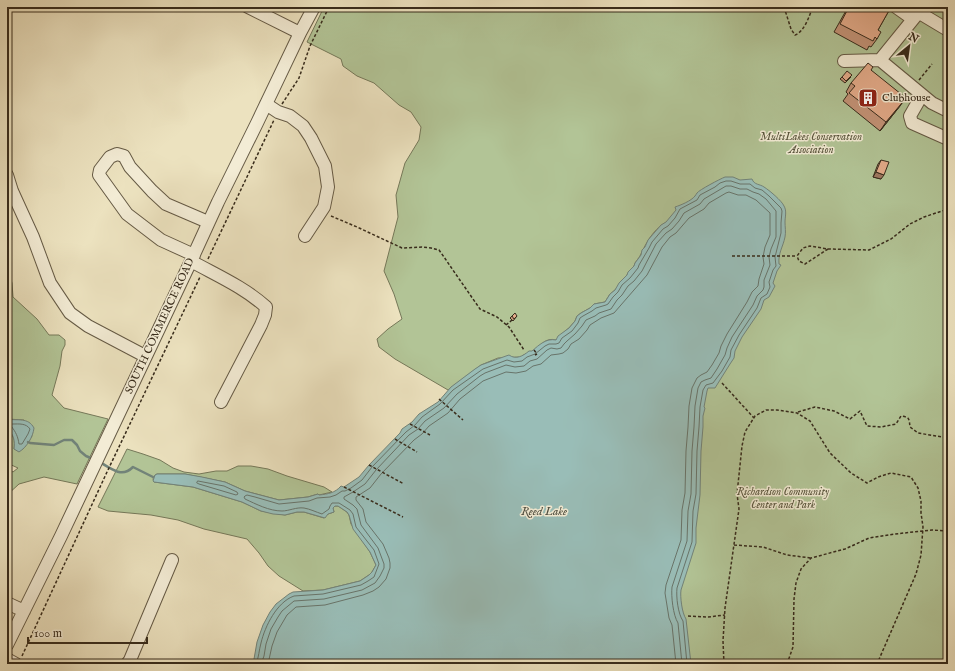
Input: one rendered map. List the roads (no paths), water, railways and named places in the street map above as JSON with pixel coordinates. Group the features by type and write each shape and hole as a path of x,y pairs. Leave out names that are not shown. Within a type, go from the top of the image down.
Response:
{"street":[{"path":"248,7 300,33"},
{"name":"SOUTH COMMERCE ROAD","path":"7,645 61,536 208,222 314,7"},
{"path":"896,7 918,13 948,30"},
{"path":"880,60 918,13"},
{"path":"844,61 880,60 932,103 948,111"},
{"path":"917,91 910,116 912,123 948,139"},
{"path":"266,104 278,112 290,116 303,126 311,138 325,166 328,187 324,208 305,236"},
{"path":"208,222 166,204 152,192 130,167 124,156 117,154 110,157 100,170 99,175 127,214 161,240 192,258 204,268 254,297 266,307 261,325 221,402"},
{"path":"7,175 12,191 33,237 50,283 70,313 88,326 145,356"},
{"path":"127,664 172,560"},
{"path":"7,603 24,611"},
{"path":"7,659 18,662"}],"water":[{"name":"Reed Lake","path":"725,177 733,177 740,180 752,179 754,182 764,187 775,196 785,208 785,233 779,257 779,264 781,265 777,271 773,283 775,286 769,297 764,300 761,309 742,337 735,351 734,358 715,388 708,388 707,391 703,416 700,495 696,528 696,543 681,590 682,609 686,619 691,664 251,664 254,659 257,642 263,625 276,604 293,592 323,590 360,581 372,572 376,565 370,552 353,529 347,512 338,506 335,506 333,508 334,512 328,514 325,518 304,512 285,515 273,514 261,511 242,502 193,487 154,482 155,475 185,474 202,477 225,482 245,491 279,500 325,494 334,492 341,486 344,487 359,477 402,429 412,422 419,414 438,402 451,387 475,369 481,365 509,355 519,357 529,351 532,351 546,341 556,340 558,336 569,328 577,316 594,304 605,302 634,266 648,240 676,210 675,207 693,198 697,193"},
{"path":"7,419 29,422 34,428 29,442 19,452 14,449 14,438 7,429"}],"waterway":[{"path":"28,442 54,445 64,440 72,440 80,451 93,459"},
{"path":"99,462 120,472 124,472 133,467 153,477"}],"place":[{"name":"Clubhouse","path":"868,98"}],"park label":[{"name":"MultiLakes Conservation Association","path":"811,143"},
{"name":"Richardson Community Center and Park","path":"783,498"}]}
